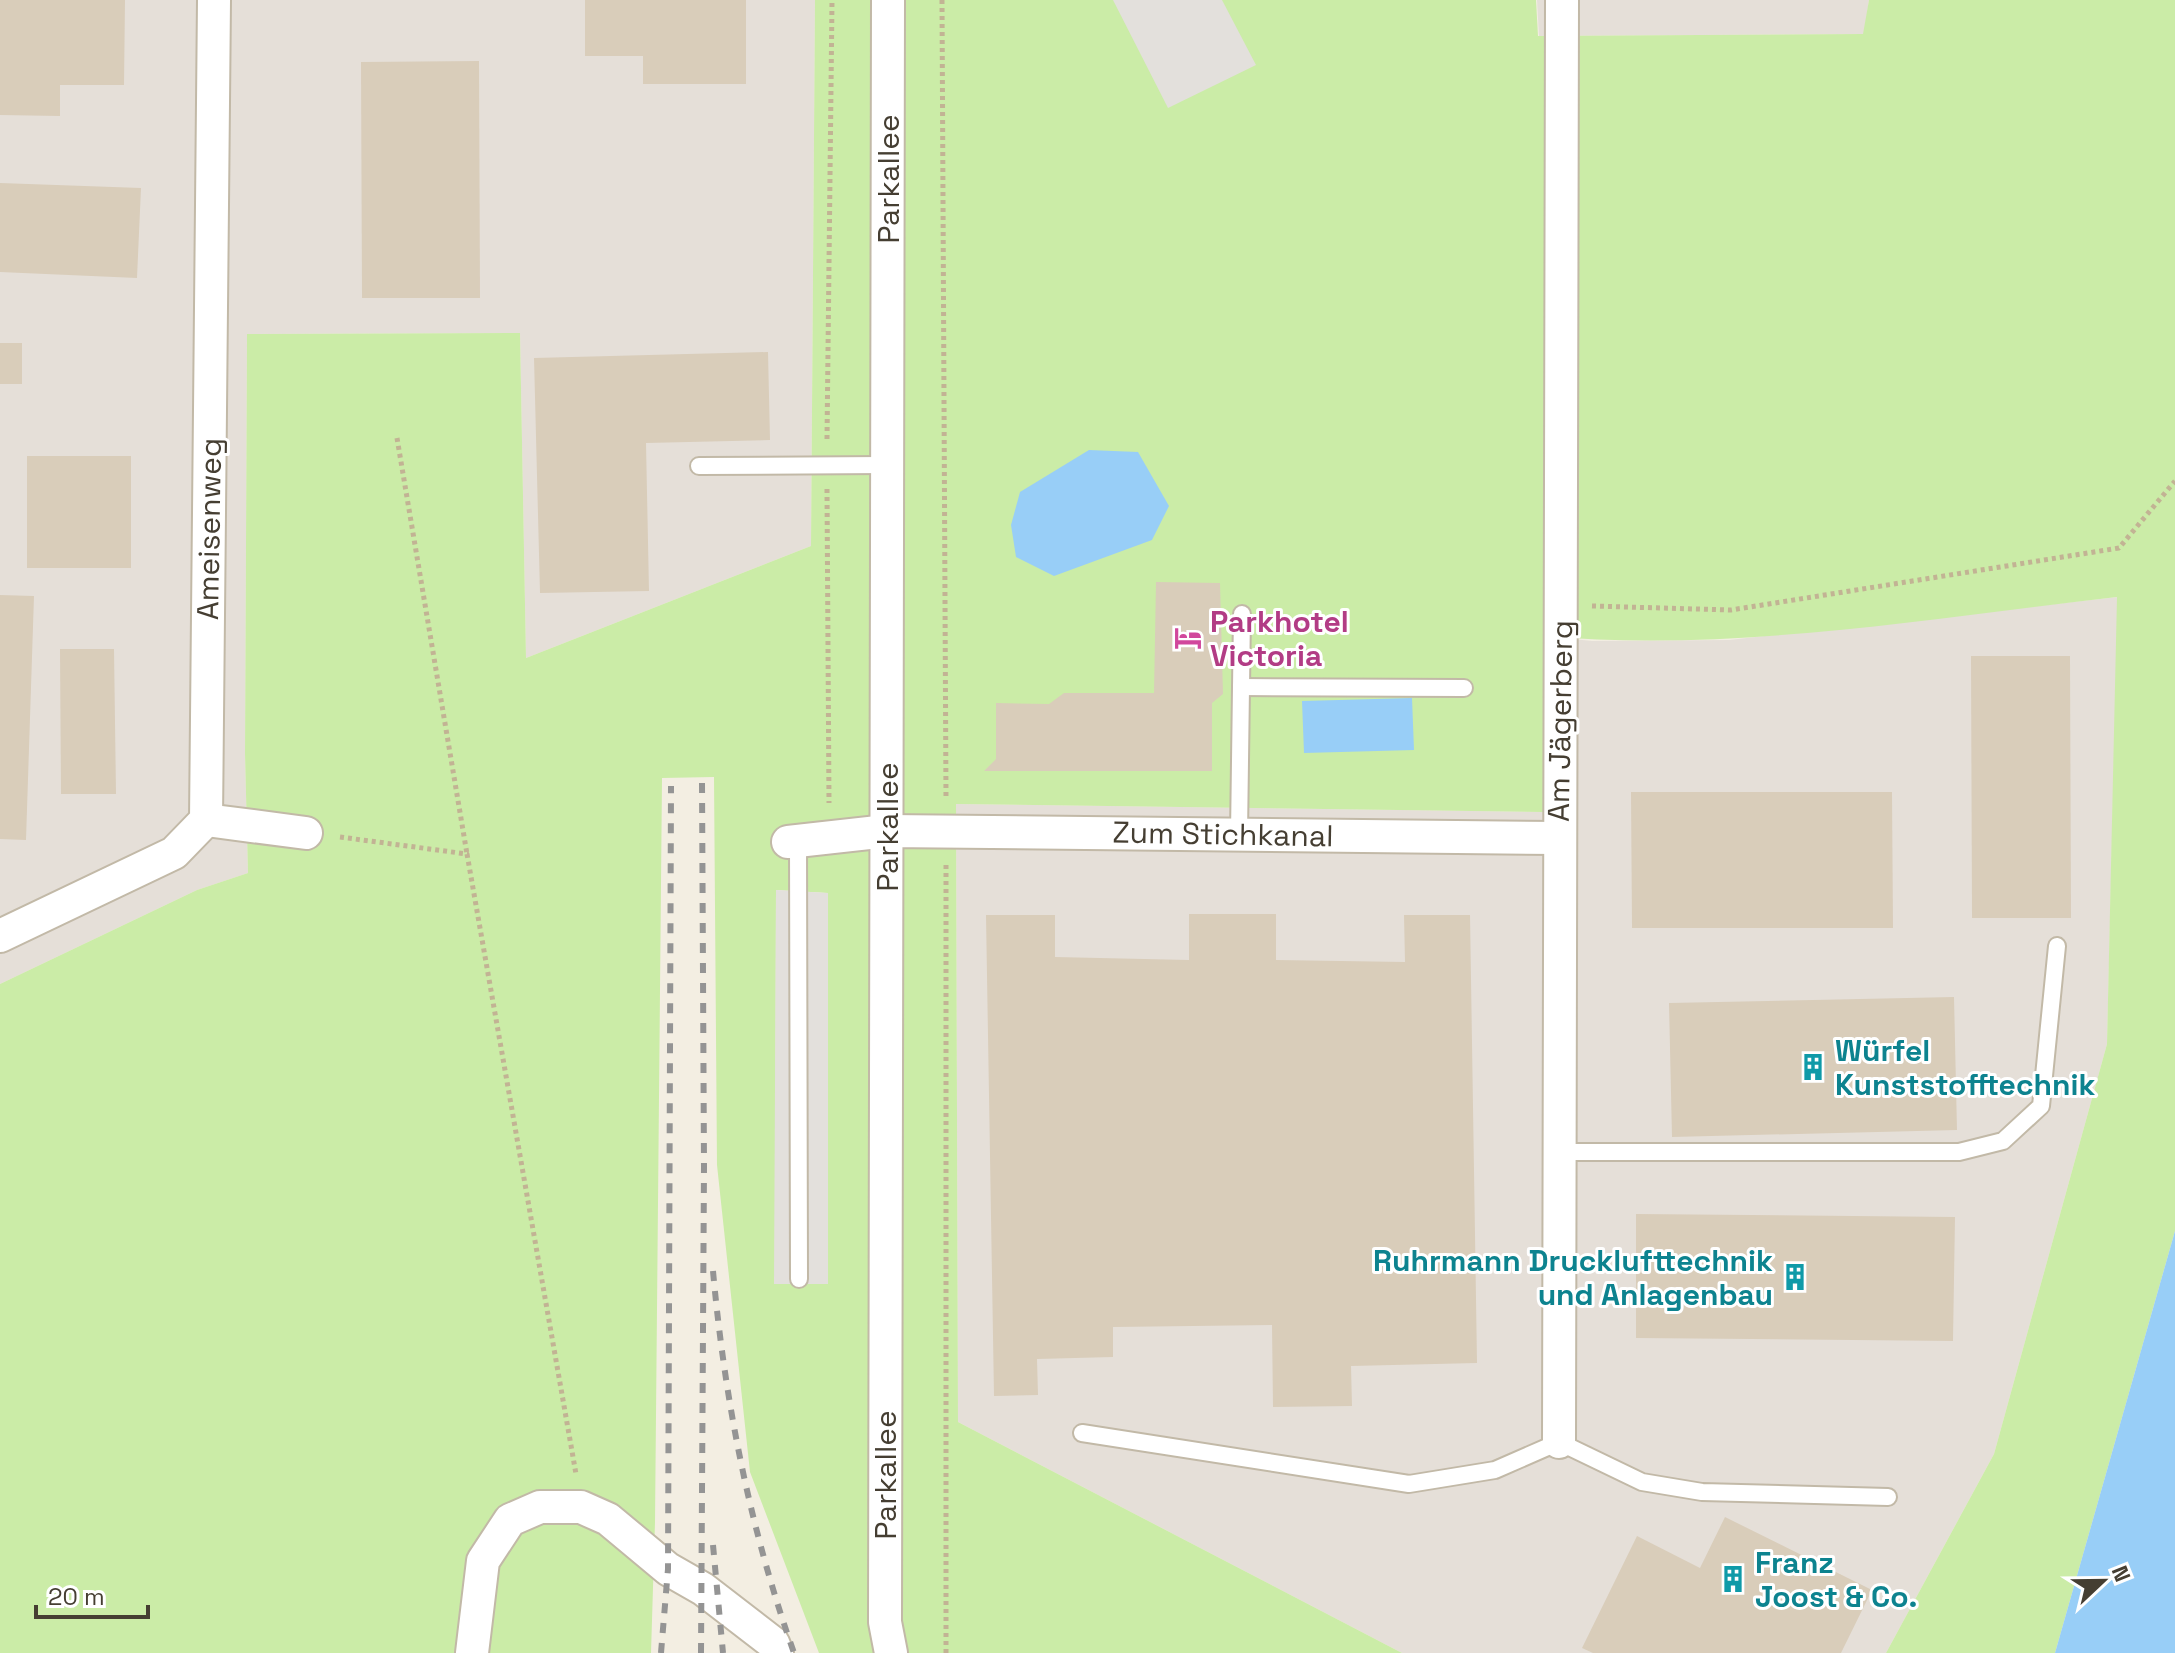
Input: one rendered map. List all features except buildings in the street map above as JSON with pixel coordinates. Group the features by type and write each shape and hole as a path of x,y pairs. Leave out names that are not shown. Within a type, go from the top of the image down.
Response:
{"street":[{"name":"Ameisenweg","path":"206,820 214,0"},
{"name":"Parkallee","path":"888,0 885,1622 891,1653"},
{"name":"Am Jägerberg","path":"1559,1442 1562,0"},
{"path":"0,936 174,853 206,820 306,833"},
{"name":"Zum Stichkanal","path":"793,842 887,831 1559,838"},
{"path":"472,1653 483,1561 510,1520 540,1507 581,1507 608,1519 668,1569 703,1589 773,1643 777,1653"}],"lane":[{"path":"699,466 887,465"},
{"path":"1239,834 1242,614"},
{"path":"1241,687 1464,688"},
{"path":"793,842 799,1279"},
{"path":"1559,1152 1959,1152 2003,1141 2041,1106 2057,946"},
{"path":"1082,1433 1409,1484 1495,1470 1559,1442 1642,1482 1702,1492 1888,1497"}],"path":[{"path":"829,836 827,464 832,0"},
{"path":"397,438 581,1507"},
{"path":"1562,605 1731,610 2119,548 2175,481"},
{"path":"306,833 467,854"}],"shaded area":[{"path":"0,0 815,0 811,546 526,658 520,333 247,334 245,754 248,873 197,890 0,984"},
{"path":"1113,0 1222,0 1256,65 1168,108"},
{"path":"1537,0 1869,0 1864,34 1539,36"},
{"path":"2118,597 2107,1044 1994,1454 1886,1653 1402,1653 958,1422 956,804 1542,812 1543,636 1592,641 1729,640"},
{"path":"776,890 828,893 828,1284 774,1284"}],"green space":[{"path":"815,0 1536,0 1538,36 1863,34 1869,0 2175,0 2175,1231 2055,1653 1886,1653 1994,1454 2107,1044 2117,597 1759,637 1616,640 1544,636 1543,812 956,804 958,1422 1402,1653 819,1653 750,1472 717,1165 714,777 662,778 651,1653 0,1653 0,984 197,890 248,873 245,754 247,334 520,333 526,658 811,546","holes":["776,890 828,893 775,1284"]}],"water":[{"path":"1089,450 1138,452 1169,506 1152,540 1054,576 1016,557 1011,525 1020,492"},
{"path":"1412,698 1414,750 1304,753 1302,701"},
{"path":"2175,1231 2175,1653 2055,1653"}],"railway":[{"path":"701,1653 704,1167 702,782"},
{"path":"661,1653 668,1569 671,786"},
{"path":"713,1271 732,1417 742,1465 764,1560 794,1653"},
{"path":"713,1545 723,1653"}],"place":[{"name":"Parkhotel Victoria","path":"1188,638"},
{"name":"Würfel Kunststofftechnik","path":"1813,1067"},
{"name":"Ruhrmann Drucklufttechnik und Anlagenbau","path":"1795,1277"},
{"name":"Franz Joost & Co.","path":"1733,1579"}]}
